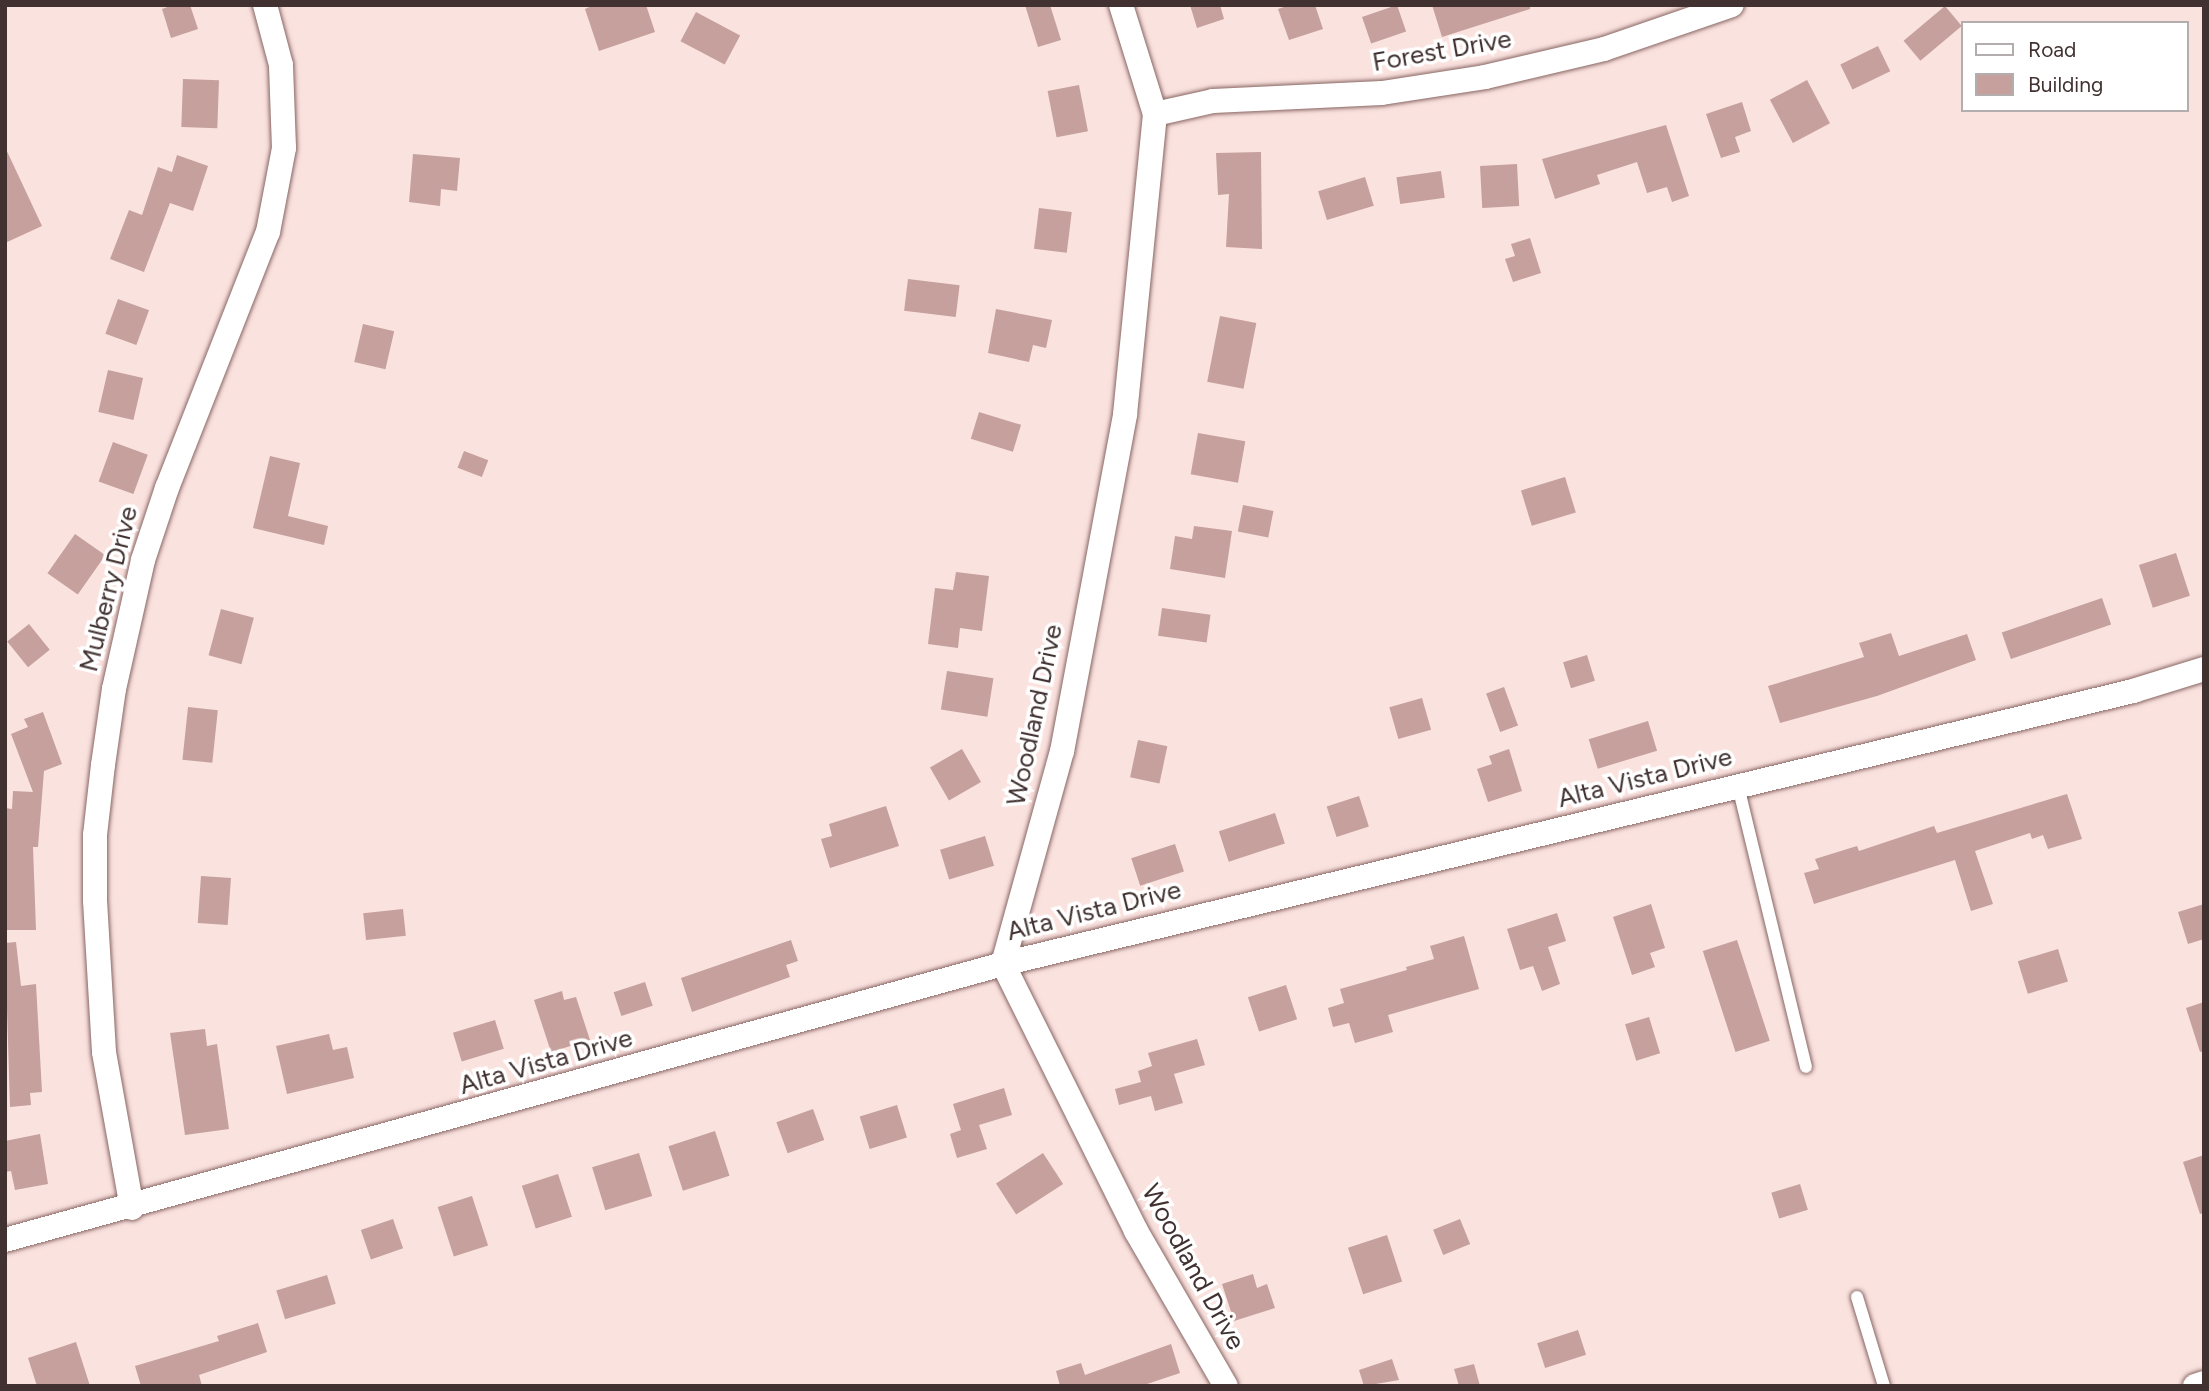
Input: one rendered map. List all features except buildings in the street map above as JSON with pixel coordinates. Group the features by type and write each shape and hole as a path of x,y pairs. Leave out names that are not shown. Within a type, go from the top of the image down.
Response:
{"street":[{"name":"Mulberry Drive","path":"132,1208 104,1052 95,901 95,835 114,689 143,561 167,488 268,232 284,148 281,65 265,5"},
{"name":"Woodland Drive","path":"1121,5 1155,114 1125,415 1062,751 1003,964 1136,1231 1226,1386"},
{"name":"Forest Drive","path":"1155,114 1213,101 1382,93 1485,77 1604,49 1732,5"},
{"name":"Alta Vista Drive","path":"5,1240 132,1208 1003,964 2133,691 2204,669"},
{"path":"2195,1386 2204,1383"}],"lane":[{"path":"1738,786 1806,1067"},
{"path":"1857,1297 1884,1386"}]}
